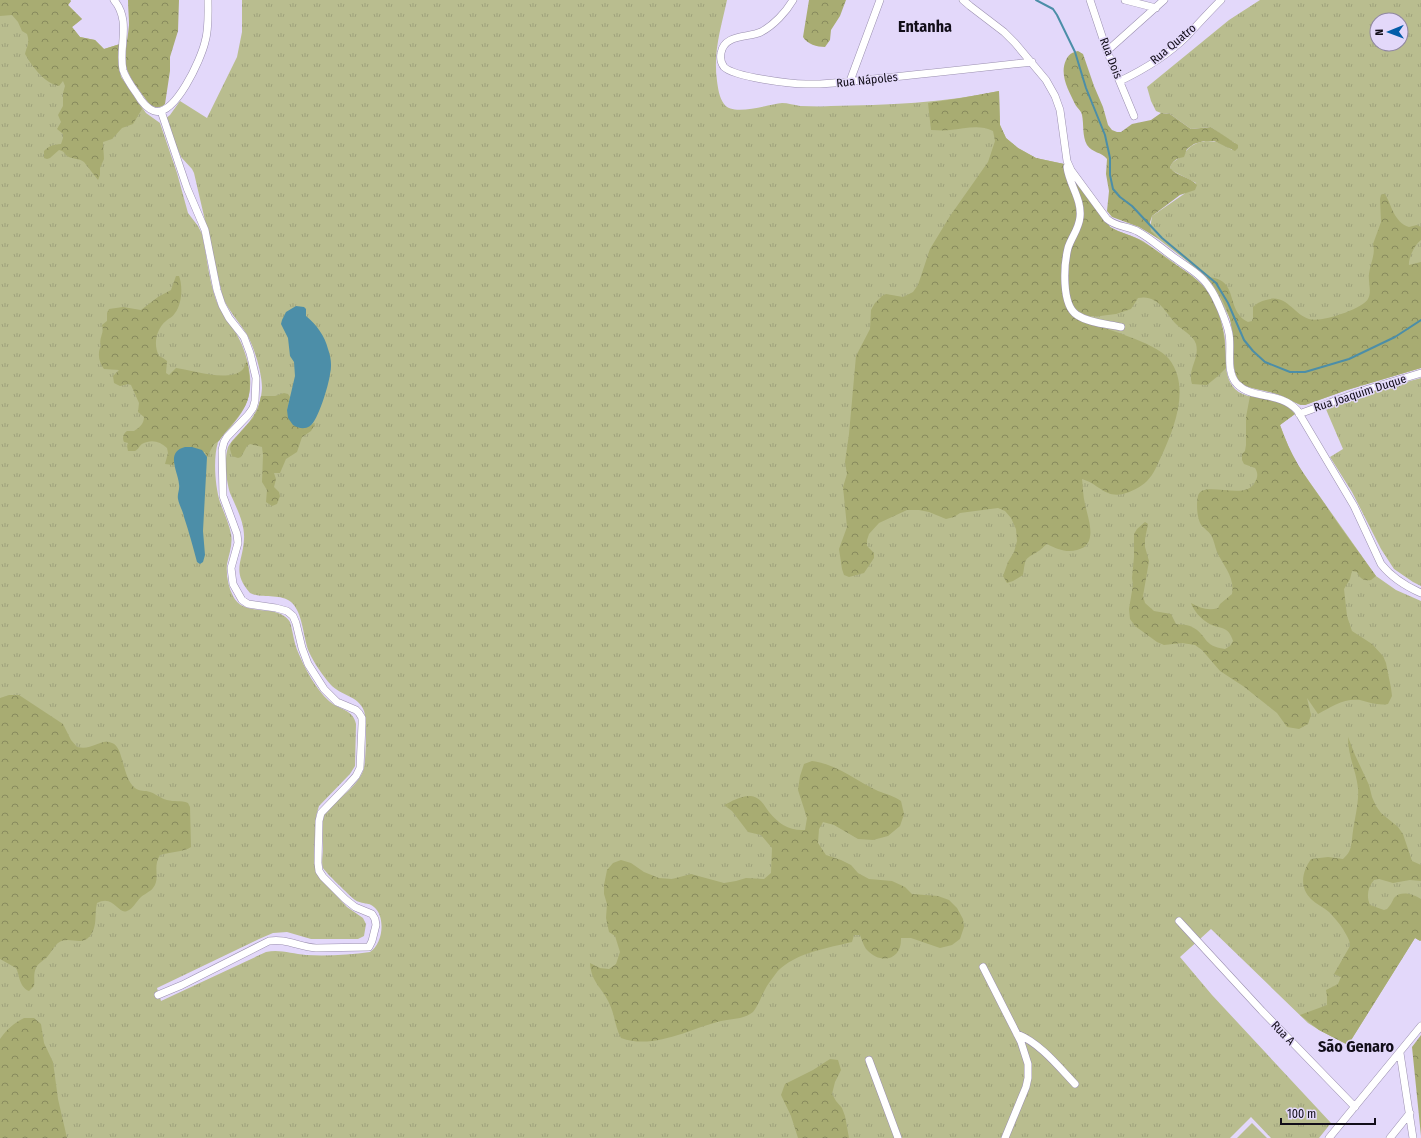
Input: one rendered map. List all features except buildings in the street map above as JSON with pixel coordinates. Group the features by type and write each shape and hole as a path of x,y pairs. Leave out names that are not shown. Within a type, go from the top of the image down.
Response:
{"street":[{"path":"114,0 120,8 123,16 122,62 124,74 147,107 154,111 161,111 169,106 179,96 193,72 203,50 208,28 208,0"},
{"name":"Rua Nápoles","path":"793,0 780,17 765,30 732,40 726,44 721,52 722,64 728,70 738,74 806,84 850,81 1032,62"},
{"path":"850,81 880,0"},
{"path":"963,0 1004,32 1032,62 1051,88 1058,104 1068,172 1076,195 1080,217 1067,255 1065,287 1068,302 1072,311 1077,316 1095,322 1121,327"},
{"name":"Rua Dois","path":"1090,0 1107,51 1134,116"},
{"path":"1125,0 1156,8"},
{"path":"1107,51 1164,0"},
{"name":"Rua Quatro","path":"1120,81 1162,56 1186,37 1221,0"},
{"path":"158,995 182,985 269,941 286,941 308,948 369,947 376,925 372,914 350,904 323,877 319,871 318,863 319,821 321,813 356,776 360,768 362,758 362,718 356,710 337,702 324,689 308,664 293,616 287,611 276,608 248,604 242,600 233,584 231,568 238,544 234,526 223,496 222,450 227,437 253,408 256,382 247,344 241,332 229,318 222,305 217,290 204,230 187,188 161,111"},
{"path":"1066,161 1071,170 1110,221 1116,225 1132,229 1145,236 1206,282 1214,294 1228,329 1230,341 1230,370 1233,378 1245,389 1282,399 1293,406 1306,425 1354,506 1381,564 1398,581 1421,593"},
{"name":"Rua Joaquim Duque","path":"1299,414 1358,392 1421,373"},
{"name":"Rua A","path":"1178,921 1355,1107"},
{"path":"983,967 1017,1034 1027,1058 1028,1078 1023,1096 1005,1138"},
{"path":"1329,1138 1421,1026"},
{"path":"1017,1034 1027,1038 1039,1048 1075,1084"},
{"path":"1400,1053 1413,1138"},
{"path":"869,1060 898,1138"},
{"path":"1390,1138 1410,1113"}],"green space":[{"path":"0,0 70,0 71,1 68,5 82,19 72,27 80,37 95,40 104,49 120,44 119,69 121,77 146,113 160,123 177,173 188,213 202,234 210,279 215,297 222,313 241,343 247,359 249,371 250,391 246,404 235,422 219,440 216,449 215,472 218,495 229,526 231,538 227,564 230,588 238,603 245,607 277,613 284,616 290,622 295,645 307,672 315,685 329,701 352,715 356,724 355,766 350,774 319,806 316,816 314,855 316,871 321,879 347,907 363,918 366,924 364,936 358,939 311,939 287,932 273,933 157,988 161,1001 266,952 276,951 306,955 346,955 370,952 378,943 381,930 378,911 370,904 355,900 323,868 322,863 322,828 325,814 359,779 364,768 366,722 364,711 358,702 331,685 313,661 295,606 287,599 260,596 250,593 244,585 239,572 244,533 240,515 230,493 226,470 226,458 229,445 256,412 260,401 262,388 261,375 255,352 249,338 223,298 194,173 181,157 165,119 170,115 180,101 207,118 237,57 242,32 242,0 727,0 718,40 716,70 718,87 722,101 729,108 743,110 782,103 800,106 894,104 936,101 999,91 1000,125 1006,138 1018,148 1036,158 1064,164 1110,227 1143,241 1201,283 1214,303 1221,321 1225,340 1226,370 1235,389 1252,397 1275,401 1295,414 1280,425 1291,453 1299,467 1376,576 1396,590 1421,601 1421,941 1415,938 1348,1045 1308,1023 1211,929 1180,957 1212,995 1331,1123 1319,1138 1271,1138 1251,1117 1230,1138 0,1138"},
{"path":"0,0 70,0 71,1 68,5 82,19 72,27 80,37 95,40 104,49 120,44 119,69 121,77 142,109 133,124 122,128 112,139 103,142 104,159 100,168 98,180 84,162 67,156 62,151 59,150 50,158 44,158 44,151 52,146 61,144 63,138 63,134 57,129 61,122 58,115 63,106 63,93 65,86 63,81 59,86 43,78 31,64 25,54 28,42 27,34 22,31 18,22 12,15 0,16"},
{"path":"128,0 179,0 178,31 170,57 170,71 165,104 160,107 155,107 149,103 127,70 126,50 129,25"},
{"path":"809,0 846,0 840,16 831,30 830,40 825,47 812,45 803,37"},
{"path":"1260,0 1421,0 1421,368 1347,390 1305,405 1300,405 1277,393 1250,387 1236,375 1233,364 1233,334 1230,319 1212,284 1187,261 1153,235 1150,229 1152,216 1184,194 1196,183 1171,170 1170,168 1172,163 1181,157 1189,148 1199,142 1216,142 1232,150 1235,143 1211,127 1191,129 1170,114 1156,111 1147,87 1229,20"},
{"path":"1078,51 1083,54 1103,107 1108,125 1112,130 1121,132 1132,124 1151,120 1161,113 1170,114 1191,129 1211,127 1238,145 1238,148 1235,151 1214,141 1204,141 1194,144 1187,149 1184,157 1173,162 1170,168 1173,171 1191,180 1197,185 1195,190 1180,195 1152,216 1150,222 1151,231 1159,239 1139,227 1112,217 1107,211 1109,191 1106,174 1107,159 1089,148 1087,145 1084,138 1083,119 1080,110 1070,94 1064,77 1064,66 1067,58 1072,53"},
{"path":"999,91 1000,125 1006,138 1018,148 1036,158 1064,164 1066,174 1074,193 1078,216 1067,246 1067,308 1071,315 1075,318 1140,341 1162,353 1169,359 1176,370 1180,395 1171,434 1153,472 1147,481 1133,491 1117,495 1111,494 1082,479 1084,498 1090,524 1090,537 1088,543 1084,547 1073,551 1065,551 1047,544 1026,560 1023,575 1013,581 1007,583 1003,576 1008,562 1014,552 1017,541 1016,529 1011,518 1005,511 998,508 960,513 954,517 946,519 929,512 907,510 879,523 869,534 867,546 874,553 874,558 864,573 849,577 844,575 839,549 847,527 843,487 847,474 845,462 856,356 870,329 871,310 875,303 886,294 903,297 913,292 918,285 930,249 950,216 988,162 995,141 993,131 988,129 972,128 931,130 928,103"},
{"path":"1069,171 1110,227 1150,246 1191,275 1209,293 1222,324 1226,368 1207,385 1192,384 1191,374 1197,349 1195,341 1176,324 1156,301 1145,297 1138,298 1131,309 1116,314 1100,316 1089,316 1081,313 1074,307 1070,300 1067,280 1070,251 1080,225"},
{"path":"1385,194 1397,218 1404,225 1409,227 1417,225 1421,227 1421,240 1414,248 1409,265 1421,262 1421,368 1347,390 1305,405 1296,403 1277,394 1250,388 1240,383 1234,365 1233,335 1230,319 1224,303 1216,289 1206,277 1217,279 1224,283 1228,289 1236,310 1241,317 1248,322 1252,321 1253,307 1256,304 1264,300 1273,299 1279,299 1303,316 1315,320 1350,311 1364,303 1369,296 1369,274 1374,248 1373,244 1381,222 1380,199 1381,195"},
{"path":"176,276 179,276 181,285 179,305 174,314 160,328 156,337 157,352 159,356 167,361 166,373 169,375 176,368 218,375 235,374 244,368 247,361 250,388 245,406 241,413 219,441 214,444 207,457 205,452 174,458 174,465 165,464 168,453 167,448 158,442 145,442 135,451 128,451 128,443 124,442 123,439 124,435 127,431 134,431 139,427 143,422 144,417 138,412 139,403 131,385 128,384 120,386 114,383 113,376 119,370 104,369 102,367 99,355 101,346 100,340 103,331 102,325 107,321 107,313 109,309 123,307 141,310 158,297 171,290"},
{"path":"1421,378 1421,586 1394,569 1381,549 1352,492 1330,457 1343,449 1325,407 1377,390"},
{"path":"284,393 288,394 290,397 287,410 310,426 314,423 315,424 311,431 302,437 297,452 286,459 280,473 274,473 276,479 274,487 279,492 280,496 277,504 272,506 266,502 267,490 262,482 262,447 250,444 247,446 241,457 238,458 232,456 230,449 231,443 253,418 258,409 261,396 275,396"},
{"path":"1250,396 1280,403 1291,409 1295,414 1280,425 1293,455 1309,482 1376,576 1371,580 1364,580 1357,572 1352,571 1350,579 1344,589 1347,616 1352,631 1372,644 1383,656 1386,663 1392,696 1388,704 1349,700 1318,714 1307,698 1311,715 1308,724 1299,729 1287,727 1277,713 1243,686 1220,671 1202,650 1195,645 1182,643 1164,645 1157,642 1135,626 1130,619 1129,609 1133,585 1134,534 1145,522 1148,524 1145,547 1149,561 1143,596 1145,603 1154,611 1171,614 1176,624 1188,625 1197,630 1209,643 1218,648 1225,649 1230,646 1233,641 1229,632 1202,619 1191,603 1204,608 1218,608 1220,604 1232,594 1233,588 1228,572 1217,552 1212,537 1200,523 1197,512 1197,503 1198,496 1201,491 1207,489 1235,491 1243,490 1250,488 1256,480 1257,472 1255,468 1244,464 1242,460 1242,454 1245,451 1246,445 1246,417"},
{"path":"9,695 19,695 63,724 71,740 77,747 83,748 104,742 112,743 119,750 128,777 135,788 150,792 167,800 188,803 190,807 191,847 160,855 157,864 157,877 155,884 152,889 140,898 129,910 121,910 108,901 97,903 95,924 90,936 83,941 66,940 58,943 37,966 34,986 29,991 23,987 16,968 0,959 0,698"},
{"path":"1348,737 1369,785 1376,806 1381,813 1398,827 1403,834 1412,861 1421,865 1421,881 1410,880 1393,883 1379,879 1374,880 1368,892 1370,905 1384,910 1387,909 1394,898 1403,893 1411,894 1421,899 1421,940 1420,941 1415,938 1348,1045 1319,1030 1300,1015 1327,1005 1326,990 1338,984 1341,977 1334,974 1350,946 1348,937 1343,929 1329,912 1313,901 1307,894 1303,884 1304,874 1311,859 1328,857 1343,859 1350,850 1357,810 1358,788 1349,751"},
{"path":"812,761 838,769 878,791 898,799 901,801 904,814 900,826 888,836 873,840 858,839 834,825 823,822 819,829 818,843 826,855 851,865 858,873 869,879 892,881 905,887 912,894 938,896 949,900 957,908 963,919 964,927 960,939 952,945 940,948 911,938 901,938 898,951 890,958 884,959 878,958 866,949 860,935 854,935 852,942 805,954 781,968 767,986 753,1012 746,1016 721,1021 659,1040 646,1042 621,1038 617,1030 610,1005 595,981 590,963 600,968 609,969 616,964 620,952 615,936 609,932 606,918 607,904 604,894 604,885 607,870 613,863 621,860 631,863 644,872 659,878 672,879 691,874 724,883 746,878 764,879 771,873 772,848 761,835 748,832 732,811 724,805 744,796 751,796 762,802 769,812 785,826 805,830 807,818 798,790 804,764"},
{"path":"24,1018 34,1018 41,1024 44,1043 53,1062 58,1099 67,1138 0,1138 0,1039 5,1032"},
{"path":"1421,1035 1421,1136 1412,1047"},
{"path":"830,1059 838,1060 841,1070 835,1082 832,1094 842,1108 849,1138 798,1138 791,1116 781,1095 785,1084 813,1070"},
{"path":"1252,1123 1267,1138 1237,1138"}],"water":[{"path":"296,306 304,307 306,309 306,316 317,327 327,344 331,362 329,379 320,410 313,423 308,427 303,428 293,425 288,418 287,410 295,376 294,362 290,356 288,338 281,324 286,312"},
{"path":"185,447 192,447 202,450 207,457 203,531 205,555 203,562 200,564 197,562 188,528 178,499 179,484 174,458 175,453"}],"waterway":[{"path":"1036,0 1053,9 1075,52 1086,88 1105,135 1110,158 1110,175 1113,189 1120,197 1132,206 1162,238 1216,283 1228,303 1244,340 1265,362 1290,372 1305,372 1349,359 1395,337 1421,320"}],"district":[{"name":"Entanha","path":"925,26"},
{"name":"São Genaro","path":"1356,1046"}]}
